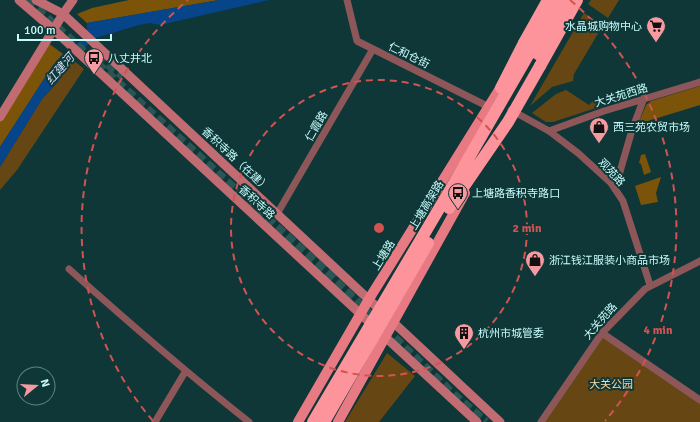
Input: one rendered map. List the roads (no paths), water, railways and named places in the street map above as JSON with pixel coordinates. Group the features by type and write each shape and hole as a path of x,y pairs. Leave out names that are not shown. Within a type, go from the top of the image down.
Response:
{"highway":[{"path":"456,180 517,55 548,0"},
{"name":"上塘高架路","path":"313,422 560,0"},
{"name":"上塘高架路","path":"324,422 570,0"},
{"path":"449,208 508,122 578,0"}],"main road":[{"name":"香积寺路","path":"19,0 54,30 477,422"},
{"path":"36,0 63,14"},
{"path":"0,117 63,14 74,0"},
{"name":"上塘路","path":"298,422 369,299 554,0"},
{"path":"338,422 386,338 511,110 574,0"},
{"name":"香积寺路（在建）","path":"63,14 369,299"},
{"path":"154,104 201,148 212,153"},
{"path":"146,112 193,154 205,171"},
{"path":"369,299 500,422"}],"street":[{"name":"仁和仓街","path":"347,0 357,41 489,107"},
{"name":"仁霞路","path":"277,214 373,49"},
{"name":"大关苑西路","path":"549,131 644,98 700,82"},
{"path":"615,189 632,130 644,98"},
{"name":"观苑路","path":"511,110 549,131 578,153 615,189 623,201 650,285"},
{"name":"大关苑路","path":"541,422 602,333 650,285 700,261"},
{"path":"69,269 184,372 249,422"},
{"path":"602,333 700,400"},
{"path":"155,422 184,372"}],"water":[{"name":"红建河","path":"219,0 269,0 160,25 150,23 139,25 95,38 72,59 57,83 42,99 0,167 0,147 53,65 63,54 87,36 87,23"}],"tunnel":[{"path":"27,0 326,272 455,396 486,422"},
{"path":"97,56 123,76"}],"place":[{"name":"水晶城购物中心","path":"656,43"},
{"name":"八丈井北","path":"94,75"},
{"name":"西三苑农贸市场","path":"599,144"},
{"name":"上塘路香积寺路口","path":"458,210"},
{"name":"浙江钱江服装小商品市场","path":"535,277"},
{"name":"杭州市城管委","path":"464,350"}],"park label":[{"name":"大关公园","path":"611,384"}]}
